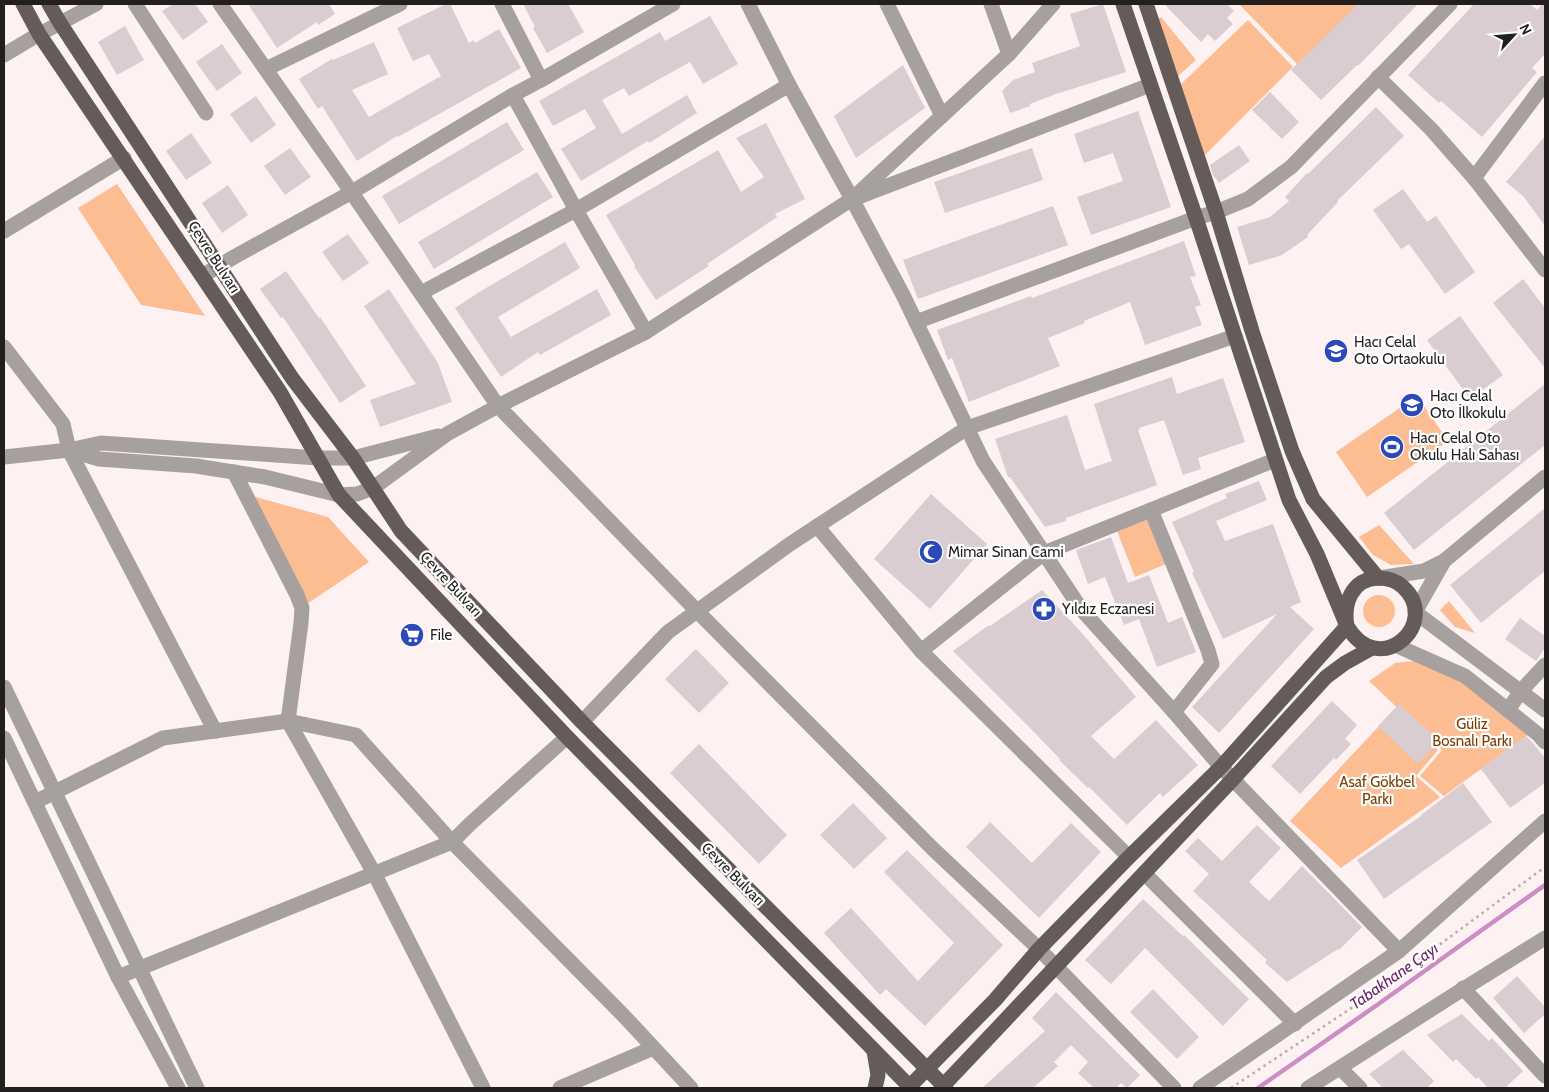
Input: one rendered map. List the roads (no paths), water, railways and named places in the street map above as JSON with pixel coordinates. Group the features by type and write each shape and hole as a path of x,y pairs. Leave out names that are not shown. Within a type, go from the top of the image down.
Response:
{"main road":[{"name":"Çevre Bulvarı","path":"23,4 40,34 280,392 339,495 567,737 909,1088"},
{"name":"Çevre Bulvarı","path":"49,4 292,378 353,458 402,531 582,722 943,1087"},
{"path":"909,1088 995,1000 1040,949 1129,857 1221,767 1347,626 1346,604 1358,586 1367,580 1378,578 1389,579 1400,584 1408,591 1413,601 1414,622 1404,640 1396,645 1384,648 1372,648 1362,643 1353,636 1347,626 1317,554 1289,500 1123,4"},
{"path":"1146,4 1216,212 1252,331 1292,451 1313,499 1378,578"},
{"path":"943,1087 1233,779 1326,677 1345,663 1372,648"},
{"path":"567,737 582,722"},
{"path":"1129,857 1144,873"},
{"path":"874,1051 878,1075 875,1088"}],"street":[{"path":"4,55 96,4"},
{"path":"135,4 206,113"},
{"path":"220,4 352,192 498,406 697,611 925,841 1040,949 1174,1088"},
{"path":"266,69 400,4"},
{"path":"502,4 541,80"},
{"path":"202,276 352,192 513,95 673,4"},
{"path":"748,4 788,85 852,199 916,322 983,462 1081,609 1221,767 1399,951"},
{"path":"887,4 942,116"},
{"path":"991,4 1009,54"},
{"path":"69,450 99,459 196,466 265,477 339,495 357,494 373,488 447,434 498,406 646,332 852,199 1009,54 1053,4"},
{"path":"916,322 1248,199 1291,167 1450,4"},
{"path":"1378,77 1431,129 1474,178 1545,270"},
{"path":"1474,178 1545,84"},
{"path":"421,293 576,210 788,85"},
{"path":"852,199 1150,85"},
{"path":"513,95 646,332"},
{"path":"4,231 124,158"},
{"path":"582,722 668,632 790,544 967,428 1235,336"},
{"path":"4,347 63,424 69,450 215,731"},
{"path":"4,457 69,450 101,443 318,458 353,458 447,434"},
{"path":"921,651 1044,553 1275,460"},
{"path":"234,472 302,608 288,721 374,873 484,1088"},
{"path":"1378,578 1424,571 1444,561 1545,477"},
{"path":"1151,510 1212,664 1174,712"},
{"path":"817,526 921,651 1129,857"},
{"path":"1444,561 1415,612 1545,710"},
{"path":"1396,645 1465,676 1539,735 1545,742"},
{"path":"1508,710 1521,691 1545,665"},
{"path":"4,687 197,1088"},
{"path":"35,802 163,738 288,721 356,735 452,842 623,1015 691,1088"},
{"path":"118,977 452,842 567,737"},
{"path":"4,738 118,977 178,1088"},
{"path":"1200,1088 1399,951 1545,821"},
{"path":"1144,873 1295,1024"},
{"path":"1308,1088 1463,988 1545,938"},
{"path":"1463,988 1545,1076"},
{"path":"560,1088 653,1048"},
{"path":"1340,1068 1360,1088"}],"waterway":[{"name":"Tabakhane Çayı","path":"1258,1088 1545,885"}],"place":[{"name":"Hacı Celal Oto Ortaokulu","path":"1336,351"},
{"name":"Hacı Celal Oto İlkokulu","path":"1412,405"},
{"name":"Hacı Celal Oto Okulu Halı Sahası","path":"1392,447"},
{"name":"Mimar Sinan Cami","path":"931,552"},
{"name":"Yıldız Eczanesi","path":"1044,609"},
{"name":"File","path":"412,635"}],"park label":[{"name":"Güliz Bosnalı Parkı","path":"1472,732"},
{"name":"Asaf Gökbel Parkı","path":"1377,790"}]}
